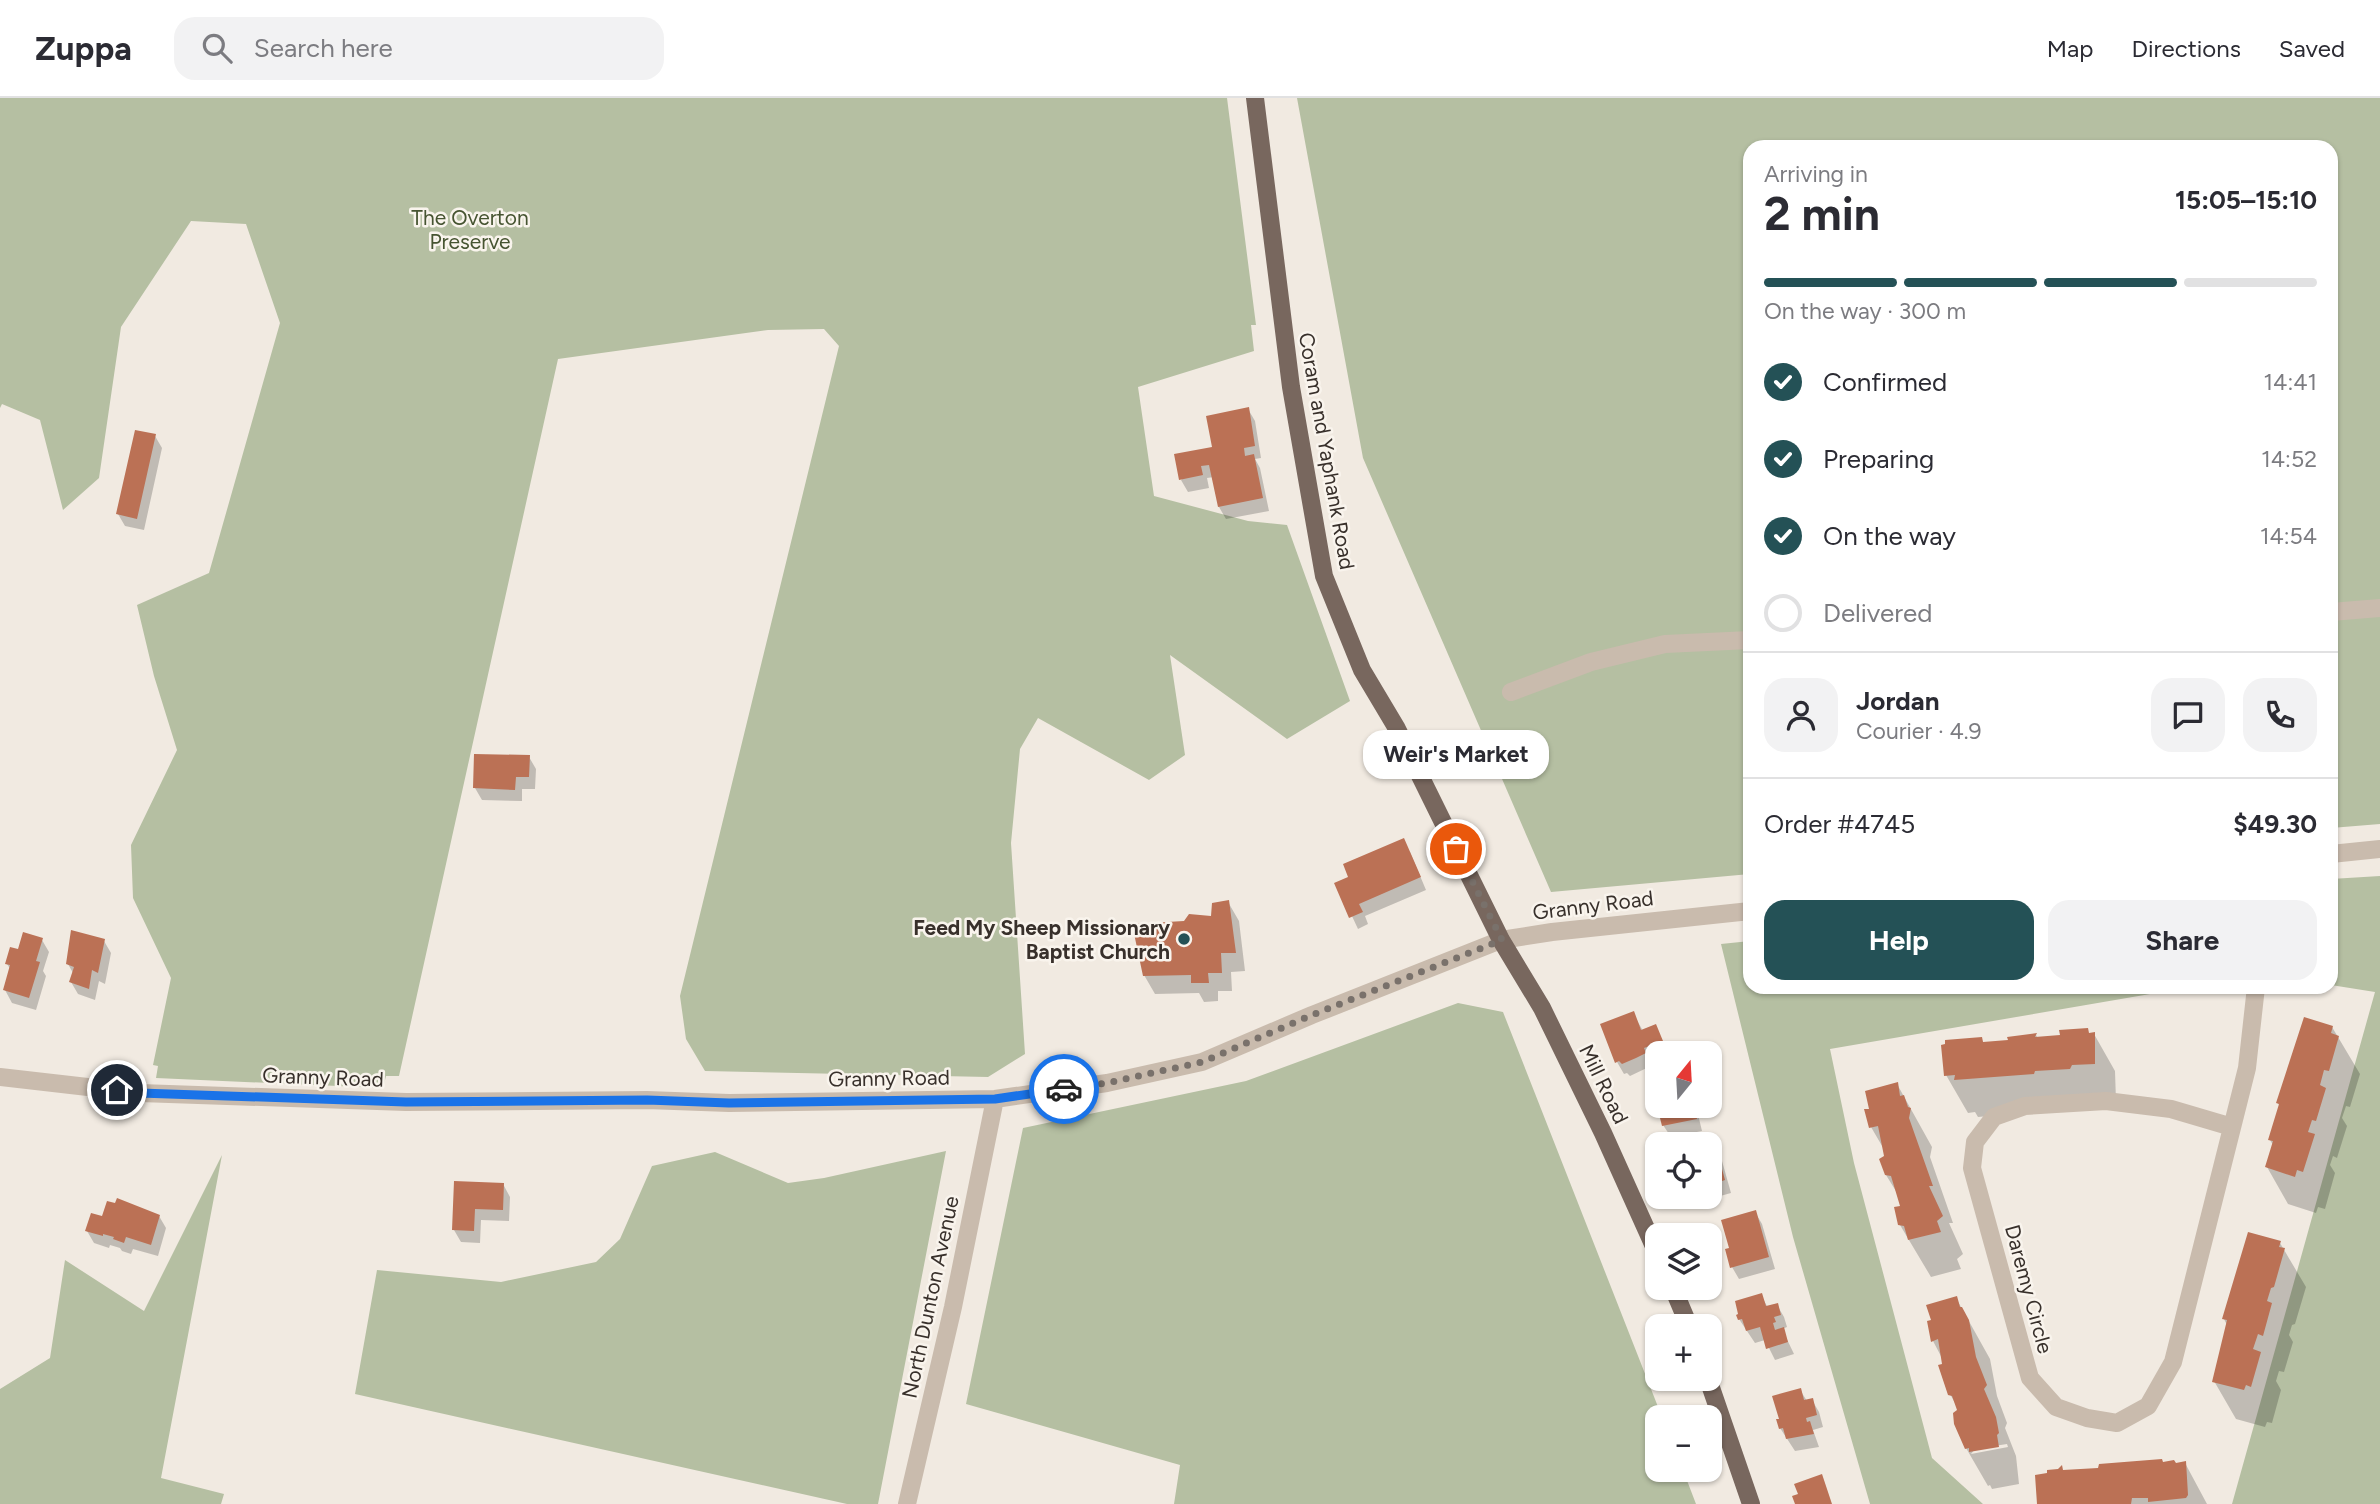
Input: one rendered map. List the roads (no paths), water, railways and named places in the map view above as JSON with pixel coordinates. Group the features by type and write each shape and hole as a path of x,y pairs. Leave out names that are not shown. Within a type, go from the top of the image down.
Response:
{"main road":[{"name":"Coram and Yaphank Road","path":"1255,98 1291,387 1324,576 1362,670 1396,727 1502,940"},
{"name":"Mill Road","path":"1502,940 1542,1008 1645,1226"},
{"path":"1712,1391 1751,1504"}],"street":[{"path":"2338,611 2380,608"},
{"path":"1511,692 1591,662 1665,644 1743,640"},
{"path":"2338,853 2380,849"},
{"name":"Granny Road","path":"0,1077 140,1093 406,1102 647,1100 729,1103 995,1099 1107,1083 1202,1062 1502,940 1552,932 1743,912"},
{"name":"Daremy Circle","path":"2232,1126 2171,1109 2106,1101 2025,1106 1994,1117 1975,1142 1972,1168 2030,1378 2056,1406 2087,1418 2117,1423 2148,1406 2173,1362 2248,1068 2255,994"},
{"name":"North Dunton Avenue","path":"907,1504 953,1307 995,1099"}],"place":[{"name":"Weir's Market","path":"1456,849"},
{"name":"Feed My Sheep Missionary Baptist Church","path":"1184,939"}],"park label":[{"name":"The Overton Preserve","path":"470,229"}]}
